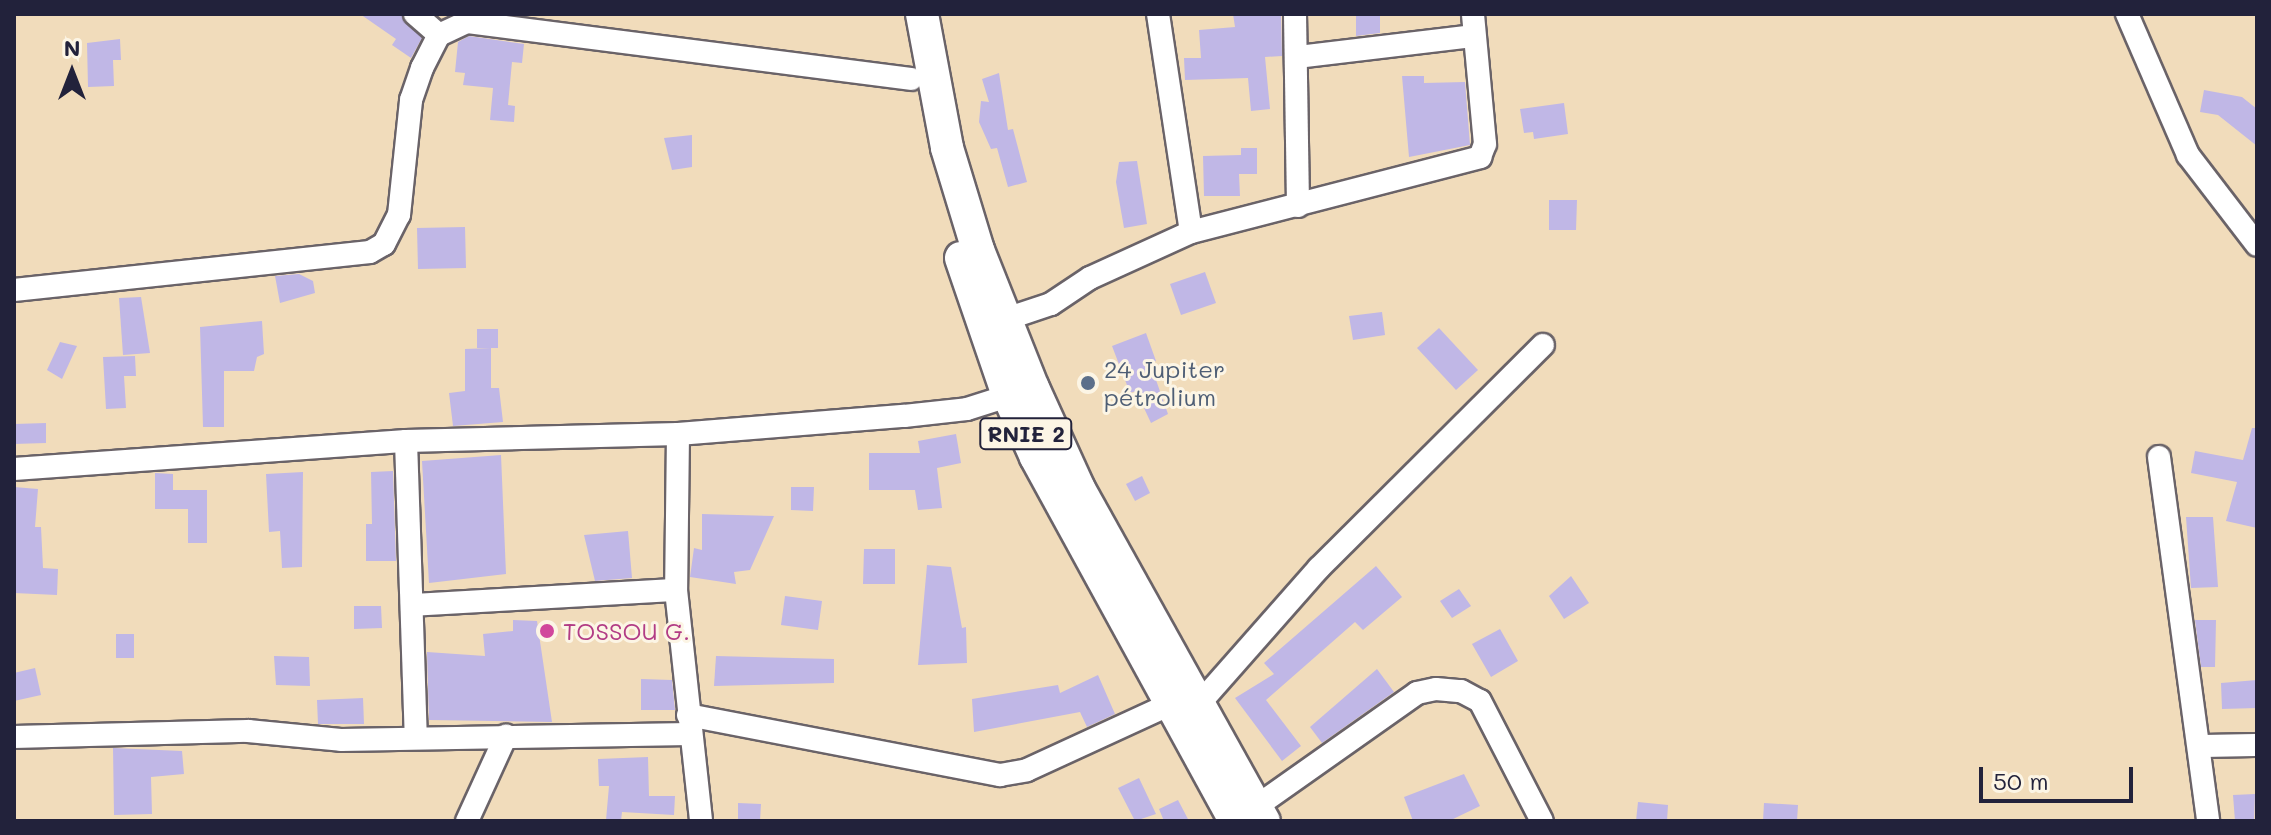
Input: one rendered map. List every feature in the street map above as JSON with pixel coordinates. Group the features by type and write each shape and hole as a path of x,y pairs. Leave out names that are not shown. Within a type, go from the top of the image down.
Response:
{"highway":[{"name":"RNIE 2","path":"901,14 911,79 953,235 1021,392 1074,533 1186,703 1252,816"},
{"name":"RNIE 2","path":"922,14 947,148 978,250 1006,319 1021,392"}],"street":[{"path":"415,14 439,35"},
{"path":"1158,14 1191,232"},
{"path":"1295,14 1298,206"},
{"path":"2127,14 2188,155 2257,245"},
{"path":"14,290 355,254 384,244 399,215 411,100 439,35 467,22 911,79"},
{"path":"1006,319 1051,304 1090,278 1191,232 1480,157 1485,144 1472,25 1297,57"},
{"path":"14,737 248,731 312,740 506,736 689,724 1000,775 1027,770 1186,703 1543,345"},
{"path":"14,469 406,441 678,434 938,413 1021,392"},
{"path":"678,434 676,590 701,821"},
{"path":"406,441 416,736"},
{"path":"2159,457 2201,746 2208,821"},
{"path":"412,605 676,590"},
{"path":"1252,816 1417,693 1436,689 1461,691 1480,701 1542,821"},
{"path":"467,821 506,736"},
{"path":"2201,746 2257,745"}],"building":[{"path":"360,14 401,15 422,38 411,58 392,45 396,39"},
{"path":"1233,14 1281,14 1282,56 1265,57 1270,109 1251,111 1248,78 1185,80 1184,58 1201,58 1199,30 1235,27"},
{"path":"1356,14 1380,14 1380,33 1356,36"},
{"path":"469,36 524,44 522,63 512,62 508,105 515,106 514,122 490,120 493,88 463,85 465,73 455,72 458,42"},
{"path":"120,39 121,60 113,60 114,86 88,87 87,43"},
{"path":"999,73 1008,130 1013,129 1027,182 1008,187 997,148 991,149 979,122 981,101 989,102 982,79"},
{"path":"1402,76 1424,76 1424,83 1465,82 1470,145 1409,157"},
{"path":"2204,90 2242,97 2257,109 2257,146 2218,115 2200,112"},
{"path":"1564,103 1568,134 1534,139 1533,132 1524,133 1520,109"},
{"path":"692,135 692,167 672,170 664,138"},
{"path":"1241,148 1257,148 1257,174 1239,174 1240,196 1204,196 1203,156 1241,155"},
{"path":"1137,161 1147,224 1124,228 1116,182 1119,162"},
{"path":"1549,200 1577,200 1576,230 1549,230"},
{"path":"465,227 466,268 418,269 417,228"},
{"path":"1205,272 1216,303 1181,315 1170,284"},
{"path":"299,274 313,281 315,293 280,303 275,276"},
{"path":"141,297 150,353 123,355 119,298"},
{"path":"1382,312 1385,335 1353,340 1349,316"},
{"path":"262,321 264,354 257,357 254,371 224,371 224,427 203,427 200,327"},
{"path":"1439,328 1478,370 1456,390 1417,348"},
{"path":"477,329 498,329 498,348 477,348"},
{"path":"1146,333 1156,361 1150,363 1168,414 1151,423 1136,391 1130,393 1112,346"},
{"path":"60,342 77,346 62,379 47,370"},
{"path":"491,348 491,388 499,388 503,422 453,426 449,393 465,391 465,349"},
{"path":"135,356 136,376 124,376 126,408 106,409 103,357"},
{"path":"46,423 46,443 14,444 14,424"},
{"path":"2252,428 2257,428 2257,528 2226,521 2237,482 2191,473 2195,451 2243,460"},
{"path":"956,434 961,463 937,468 942,508 918,510 915,490 869,490 869,453 920,453 918,441"},
{"path":"501,455 506,574 429,583 422,461"},
{"path":"393,471 396,561 366,561 366,524 372,524 371,472"},
{"path":"303,472 302,567 282,568 280,531 269,532 266,474"},
{"path":"155,473 173,474 173,490 207,490 207,543 188,543 188,509 155,509"},
{"path":"1142,476 1150,493 1135,501 1126,484"},
{"path":"14,487 38,489 35,527 41,527 43,568 58,569 57,595 14,593"},
{"path":"791,487 814,487 813,511 791,510"},
{"path":"702,514 774,516 750,570 734,572 736,584 690,577 694,548 702,550"},
{"path":"2186,517 2213,517 2218,587 2191,588"},
{"path":"628,531 632,578 595,581 584,535"},
{"path":"864,549 895,549 895,584 863,584"},
{"path":"927,565 951,567 962,628 966,627 967,663 918,665"},
{"path":"1376,566 1402,597 1363,630 1355,622 1266,700 1301,746 1282,761 1235,698 1274,674 1264,663"},
{"path":"1571,576 1589,603 1564,619 1549,596"},
{"path":"1459,589 1471,606 1452,618 1440,601"},
{"path":"785,596 822,601 818,630 781,625"},
{"path":"354,606 381,606 382,628 354,629"},
{"path":"513,620 537,621 552,722 429,720 427,652 485,656 483,634 513,631"},
{"path":"2195,620 2216,620 2215,667 2201,667"},
{"path":"1500,629 1518,661 1491,677 1472,644"},
{"path":"116,634 134,634 134,658 116,658"},
{"path":"274,656 309,657 310,686 276,685"},
{"path":"716,656 834,659 834,683 714,686"},
{"path":"35,668 41,695 14,701 14,673"},
{"path":"1377,669 1394,692 1322,743 1310,727"},
{"path":"1098,675 1115,714 1087,727 1080,712 974,732 972,699 1058,685 1060,693"},
{"path":"641,679 672,680 675,710 641,710"},
{"path":"2257,680 2257,708 2222,709 2221,683"},
{"path":"363,698 364,724 318,724 317,700"},
{"path":"113,748 182,751 184,774 151,777 152,814 114,815"},
{"path":"648,757 649,796 675,796 674,815 622,812 621,821 606,820 609,786 599,786 598,759"},
{"path":"1464,774 1480,806 1449,821 1413,821 1404,797"},
{"path":"1139,778 1156,814 1135,821 1118,788"},
{"path":"2255,794 2254,821 2235,821 2233,795"},
{"path":"1178,800 1189,821 1164,821 1159,809"},
{"path":"1638,802 1668,805 1667,821 1636,821"},
{"path":"738,803 761,804 760,821 738,821"},
{"path":"1764,803 1798,805 1797,821 1763,821"}],"place":[{"name":"24 Jupiter pétrolium","path":"1088,383"},
{"name":"TOSSOU G.","path":"547,631"}]}
